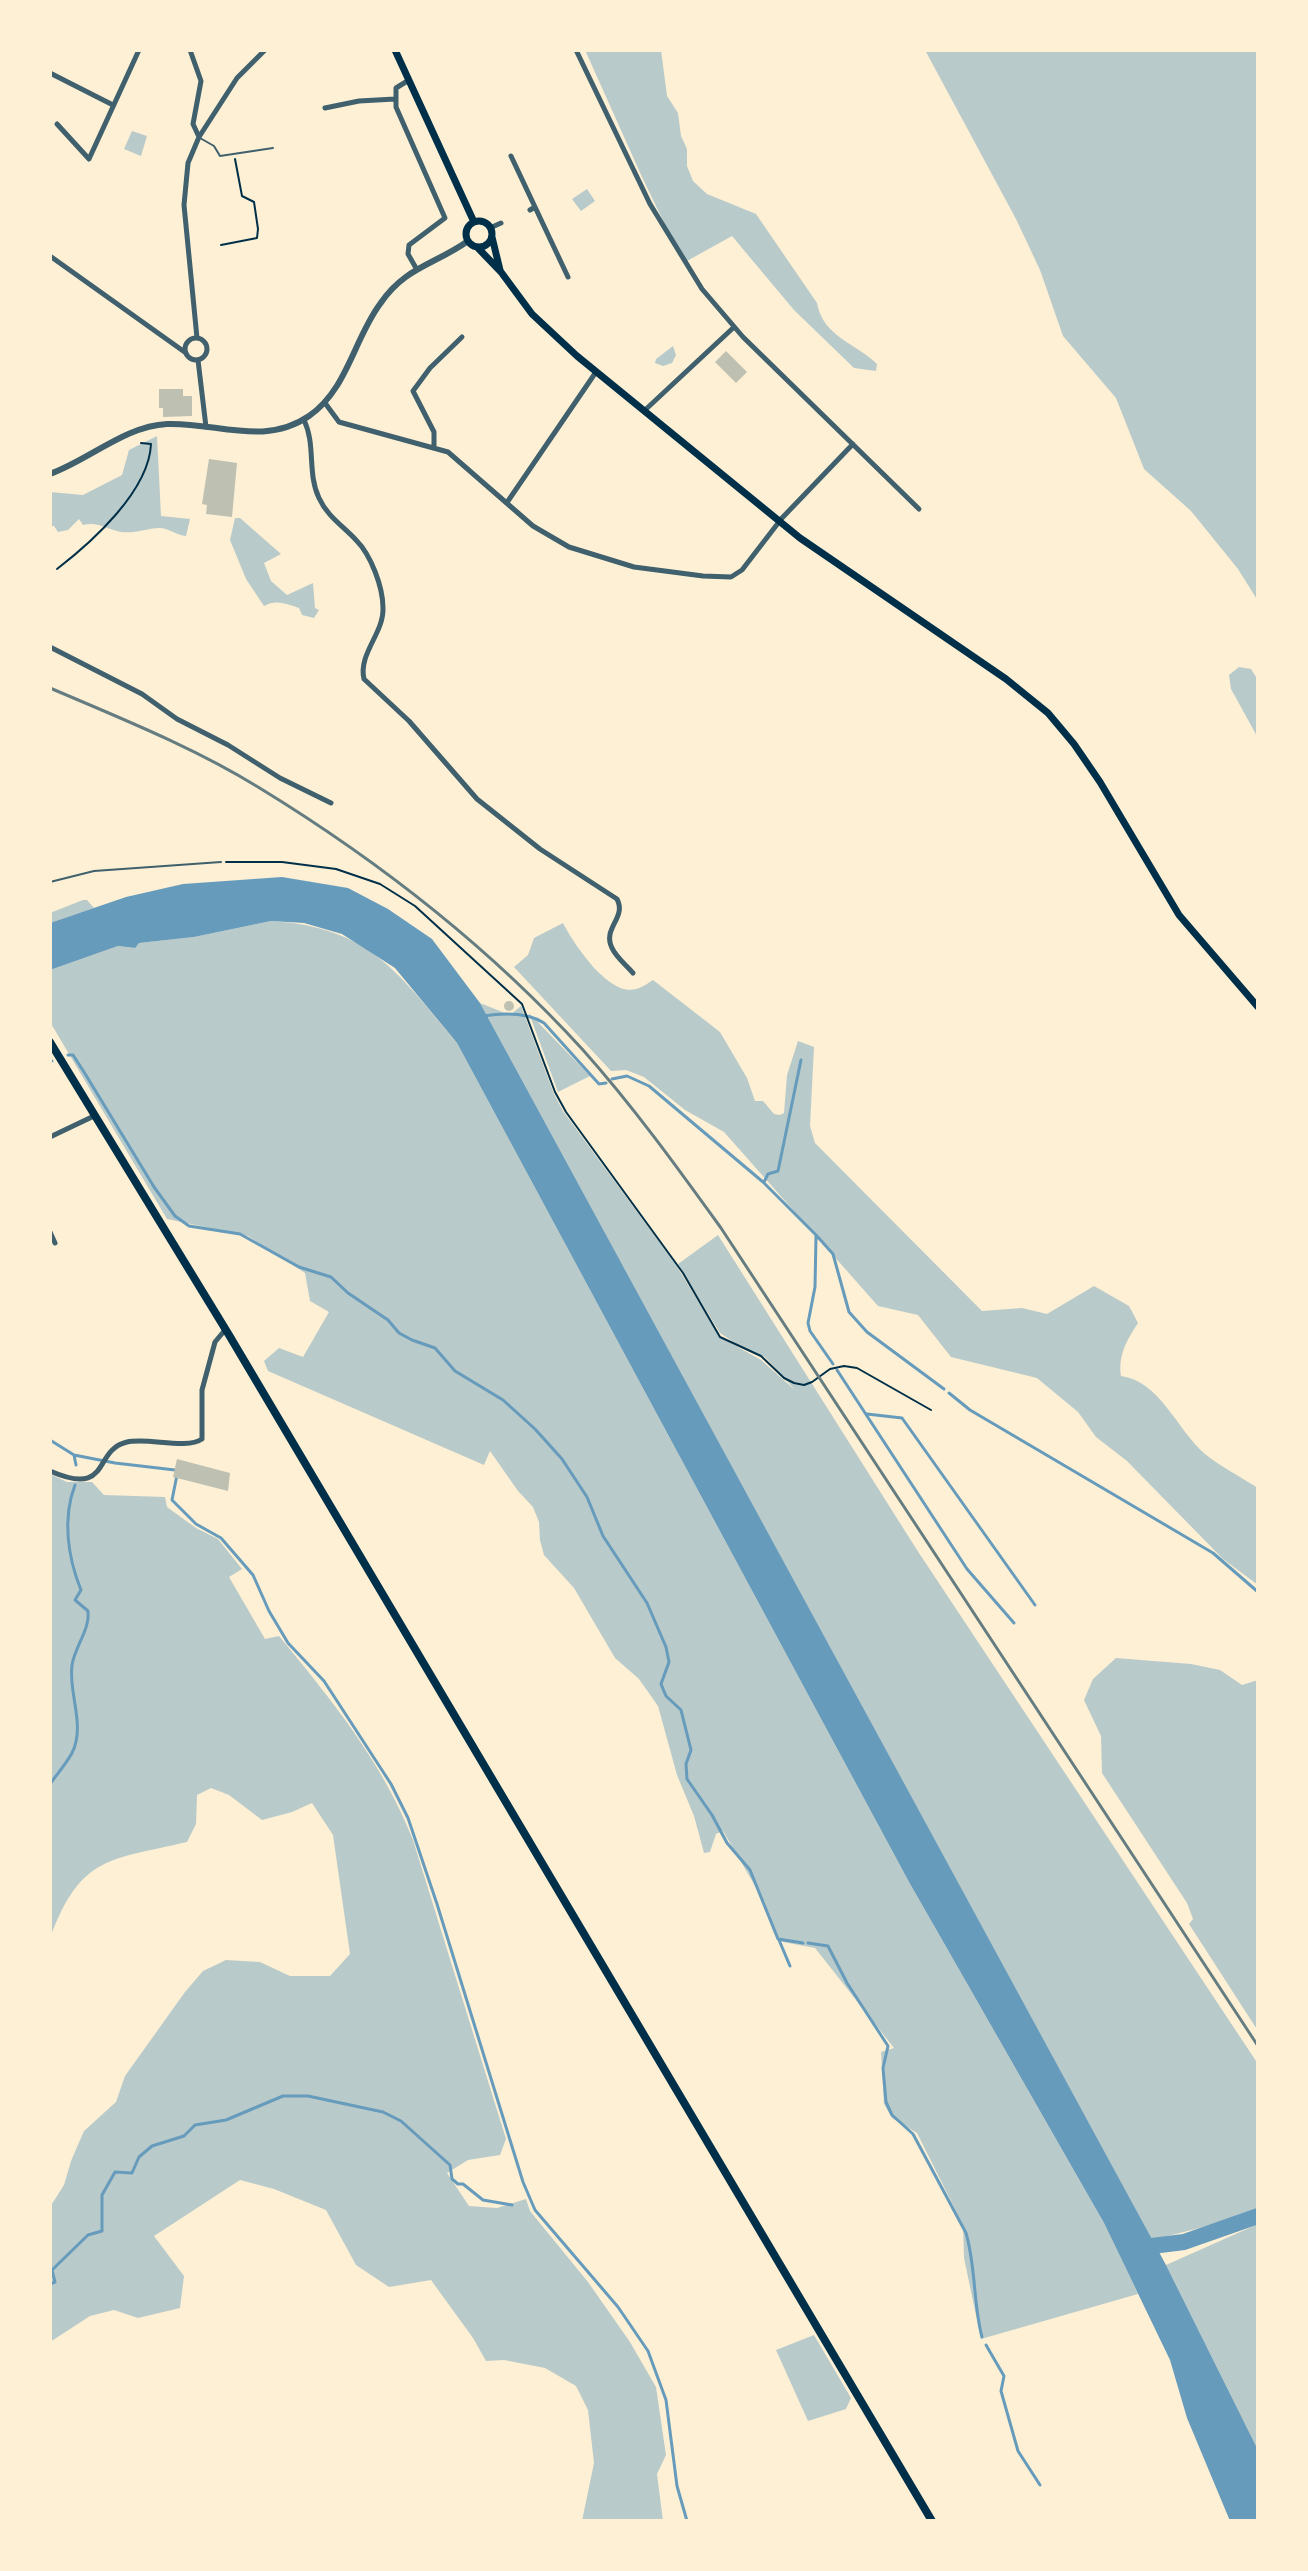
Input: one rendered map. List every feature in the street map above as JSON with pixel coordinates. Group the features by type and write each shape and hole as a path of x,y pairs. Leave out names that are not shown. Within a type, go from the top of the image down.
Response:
{"main road":[{"path":"395,50 474,222"},
{"path":"501,272 490,228 484,223 474,222 467,228 468,241 501,272 537,320 596,372 837,565 1006,679 1048,713 1100,782 1179,915 1258,1007"},
{"path":"477,247 486,245 492,237"},
{"path":"50,1042 333,1510 932,2521"}],"street":[{"path":"57,124 89,159 139,50"},
{"path":"190,50 201,81 193,124 199,137"},
{"path":"197,338 184,189 188,163 199,137 237,78 265,50"},
{"path":"576,50 650,204 702,289 733,328 919,509"},
{"path":"50,73 114,105"},
{"path":"409,80 398,86 395,99 445,218 409,245 408,254 416,268"},
{"path":"325,108 395,99"},
{"path":"511,156 568,277"},
{"path":"490,228 501,223"},
{"path":"50,474 144,428 170,424 260,432 286,428 304,420 325,403 340,381 379,305 398,281 468,241"},
{"path":"50,256 192,359 198,360 206,354 207,347 197,338"},
{"path":"644,411 733,328"},
{"path":"434,447 434,432 413,391 430,368 462,337"},
{"path":"175,345 197,338"},
{"path":"186,353 187,343"},
{"path":"198,360 206,427"},
{"path":"508,501 596,372"},
{"path":"325,403 339,422 434,447 454,456 540,531 569,547 634,567 718,577 731,577 742,570 779,521 853,444"},
{"path":"304,420 310,433 318,497 334,519 358,541 380,585 383,616 362,672 368,686 409,721 477,799 540,849 617,899 621,907 618,919 609,931 609,940 613,951 633,973"},
{"path":"50,647 142,694 177,719 228,745 280,778 331,803"},
{"path":"50,1137 95,1116"},
{"path":"50,1232 55,1243"},
{"path":"50,1471 79,1479 97,1474 108,1456 122,1443 193,1444 202,1439 202,1390 215,1342 225,1330"}],"lane":[{"path":"199,137 214,146 220,156 273,148"},
{"path":"50,882 94,871 221,862"}],"path":[{"path":"221,245 257,238 254,202 242,196 234,154"},
{"path":"57,569 110,524 148,462 151,444 141,443"},
{"path":"221,862 282,862 336,869 380,884 425,915 522,1004 555,1092 566,1112 683,1273 720,1337 761,1356 784,1378 794,1383 804,1385 830,1369 844,1366 857,1368 931,1410"}],"shaded area":[{"path":"585,50 661,50 667,96 678,113 681,136 687,149 687,166 693,181 707,194 756,214 817,303 826,324 877,364 876,371 854,368 794,310 732,236 687,261 668,231"},
{"path":"925,50 1258,50 1258,601 1238,569 1191,511 1144,469 1116,398 1063,336 1040,270 1016,219"},
{"path":"132,131 147,136 141,156 124,149"},
{"path":"587,189 595,201 581,211 572,199"},
{"path":"673,346 676,355 672,363 663,366 655,363 656,359"},
{"path":"157,436 161,516 190,519 186,536 161,528 121,532 97,525 83,525 79,519 68,530 58,532 50,526 50,492 83,495 122,475 129,450"},
{"path":"235,518 240,518 281,554 264,563 271,581 287,595 313,583 315,608 319,610 314,618 302,615 299,608 286,604 264,606 246,579 230,540"},
{"path":"1239,667 1251,669 1258,680 1258,738 1231,689 1229,675"},
{"path":"83,900 94,908 50,923 50,913"},
{"path":"271,921 305,925 358,944 398,975 457,1043 909,1882 1104,2223 1138,2294 981,2339 964,2258 963,2225 917,2133 892,2118 884,2104 881,2052 894,2048 815,1948 783,1942 774,1933 765,1903 723,1831 716,1834 710,1852 704,1853 694,1816 677,1775 658,1706 639,1679 615,1658 574,1588 544,1555 539,1522 533,1507 490,1451 484,1465 268,1371 264,1361 279,1348 303,1357 329,1312 310,1301 305,1273 248,1236 167,1219 50,1022 50,970 118,946 134,948 139,943 194,937"},
{"path":"563,923 594,967 615,985 636,989 653,980 720,1032 747,1078 755,1101 763,1101 774,1114 784,1113 787,1075 798,1041 814,1047 810,1126 815,1143 982,1311 1022,1308 1047,1314 1094,1286 1129,1306 1138,1323 1122,1354 1121,1376 1147,1387 1205,1454 1258,1488 1258,1585 1223,1559 1127,1461 1096,1437 1078,1412 1037,1378 951,1357 918,1315 878,1306 724,1132 685,1110 644,1077 626,1070 611,1071 514,967 528,955 534,938"},
{"path":"480,1003 510,1015 521,1006 563,1111 676,1265 720,1337 761,1360 795,1390 765,1357 720,1333 678,1264 718,1235 917,1550 1258,2064 1258,2209 1235,2219 1152,2240"},
{"path":"529,1013 590,1076 558,1092"},
{"path":"50,1474 67,1482 92,1482 104,1495 165,1497 167,1507 218,1539 242,1569 229,1577 265,1639 279,1636 336,1708 387,1784 413,1840 506,2139 500,2155 468,2160 447,2173 469,2206 497,2208 526,2199 530,2211 588,2282 630,2342 656,2387 666,2455 657,2474 663,2521 582,2521 594,2463 588,2410 576,2386 545,2368 504,2360 486,2361 431,2280 389,2287 356,2265 326,2210 274,2189 240,2180 154,2236 184,2276 180,2308 138,2318 114,2310 90,2316 50,2342 50,2207 64,2185 84,2131 116,2102 125,2076 185,1992 203,1971 226,1960 260,1962 290,1976 330,1976 350,1954 333,1835 312,1803 262,1820 229,1795 211,1788 197,1795 196,1824 187,1842 118,1858 101,1866 74,1891 50,1938"},
{"path":"1116,1658 1191,1664 1220,1670 1242,1685 1258,1680 1258,2031 1189,1924 1193,1919 1187,1903 1102,1773 1101,1736 1084,1700 1093,1679"},
{"path":"1258,2224 1258,2450 1166,2265"},
{"path":"814,2335 851,2398 846,2409 808,2421 776,2350"}],"water":[{"path":"282,877 348,888 388,909 432,939 480,1003 1166,2265 1258,2450 1258,2521 1230,2521 1187,2418 1170,2360 1104,2223 909,1882 457,1043 395,968 342,934 304,923 271,921 194,937 139,943 135,948 118,946 50,970 50,923 126,897 183,884"}],"building":[{"path":"726,351 747,372 736,383 715,362"},
{"path":"159,389 183,389 183,396 192,396 192,416 163,417 163,408 159,408"},
{"path":"209,459 237,463 232,517 206,514 207,505 202,504"},
{"path":"509,1001 514,1006 509,1011 504,1006"},
{"path":"177,1459 230,1473 228,1491 173,1477"}],"waterway":[{"path":"483,1016 515,1014 544,1023 599,1084 606,1083"},
{"path":"68,1055 73,1055 175,1216 189,1226 240,1234 299,1267 331,1277 348,1293 388,1320 399,1333 435,1348 455,1371 503,1400 562,1459 587,1497 603,1536 647,1603 666,1647 669,1662 661,1684 666,1696 681,1710 691,1750 686,1764 687,1779 727,1843 750,1870 778,1939 803,1943"},
{"path":"764,1182 768,1174 778,1171 801,1060"},
{"path":"612,1079 627,1076 649,1086 763,1182 833,1254 849,1312 867,1332 944,1389"},
{"path":"816,1236 815,1287 808,1323 810,1331 833,1364"},
{"path":"837,1370 967,1569 1014,1623"},
{"path":"949,1393 970,1410 1213,1553 1258,1592"},
{"path":"867,1414 902,1418 1035,1605"},
{"path":"50,1440 74,1455 175,1470"},
{"path":"74,1455 76,1465"},
{"path":"177,1475 172,1500 196,1524 221,1538 253,1575 288,1643 324,1681 391,1784 408,1818 523,2182 535,2210 618,2307 648,2351 666,2400 677,2486 687,2521"},
{"path":"50,1784 70,1757 76,1742 72,1665 88,1618 88,1611 75,1600 81,1590 68,1538 69,1511 75,1485"},
{"path":"779,1940 790,1966"},
{"path":"808,1943 828,1946 847,1983 888,2046 883,2068 886,2102 892,2115 913,2134 966,2233 982,2337"},
{"path":"50,2284 55,2282 52,2270 88,2235 102,2231 102,2195 115,2172 132,2173 139,2157 152,2146 184,2136 195,2125 226,2120 283,2096 308,2096 383,2112 401,2121 450,2165 452,2179 458,2184 463,2184 483,2200 512,2205"},
{"path":"1136,2248 1184,2242 1258,2216"},
{"path":"986,2345 1004,2376 1001,2391 1018,2451 1040,2485"}],"railway":[{"path":"50,688 208,759 258,787 345,844 470,941 510,976 583,1050 637,1115 721,1228 1258,2046"}]}
